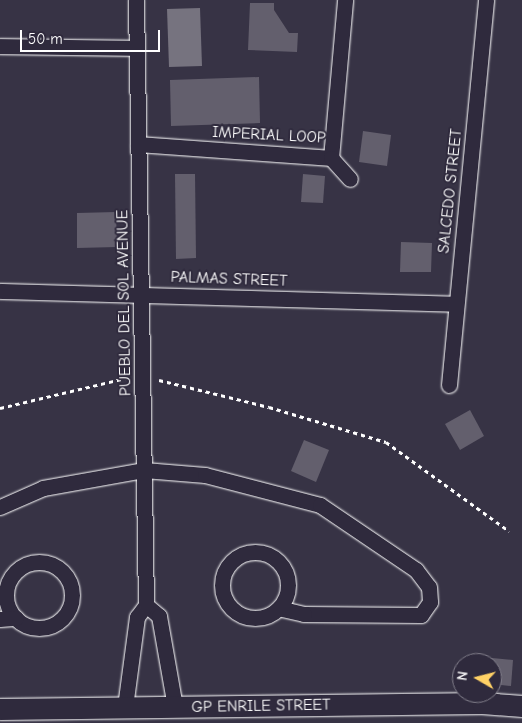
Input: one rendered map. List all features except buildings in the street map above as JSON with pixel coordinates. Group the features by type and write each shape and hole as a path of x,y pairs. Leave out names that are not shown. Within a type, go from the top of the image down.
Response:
{"street":[{"name":"PUEBLO DEL SOL AVENUE","path":"125,707 137,617 146,605 136,0"},
{"name":"IMPERIAL LOOP","path":"138,144 331,158 345,0"},
{"name":"SALCEDO STREET","path":"450,385 456,304 486,0"},
{"path":"0,46 137,48"},
{"path":"331,158 350,180"},
{"name":"PALMAS STREET","path":"0,291 141,293 456,304"},
{"path":"0,507 43,488 144,470 204,475 320,505 416,570 429,587 430,602 421,616 304,614 279,608 257,618 244,616 232,608 225,598 222,584 225,571 233,560 244,553 258,552 271,556 281,564 288,586 279,608"},
{"path":"0,619 16,618 27,626 41,628 63,618 72,596 65,574 55,566 42,562 28,564 17,570 9,582 6,595 9,608 16,618"},
{"path":"146,605 159,616 175,707"},
{"name":"GP ENRILE STREET","path":"0,709 53,715 125,707 482,703 522,706"}],"path":[{"path":"0,408 118,378 142,376 270,407 386,442 510,531"}],"shaded area":[{"path":"200,8 202,66 169,67 167,9"}]}
